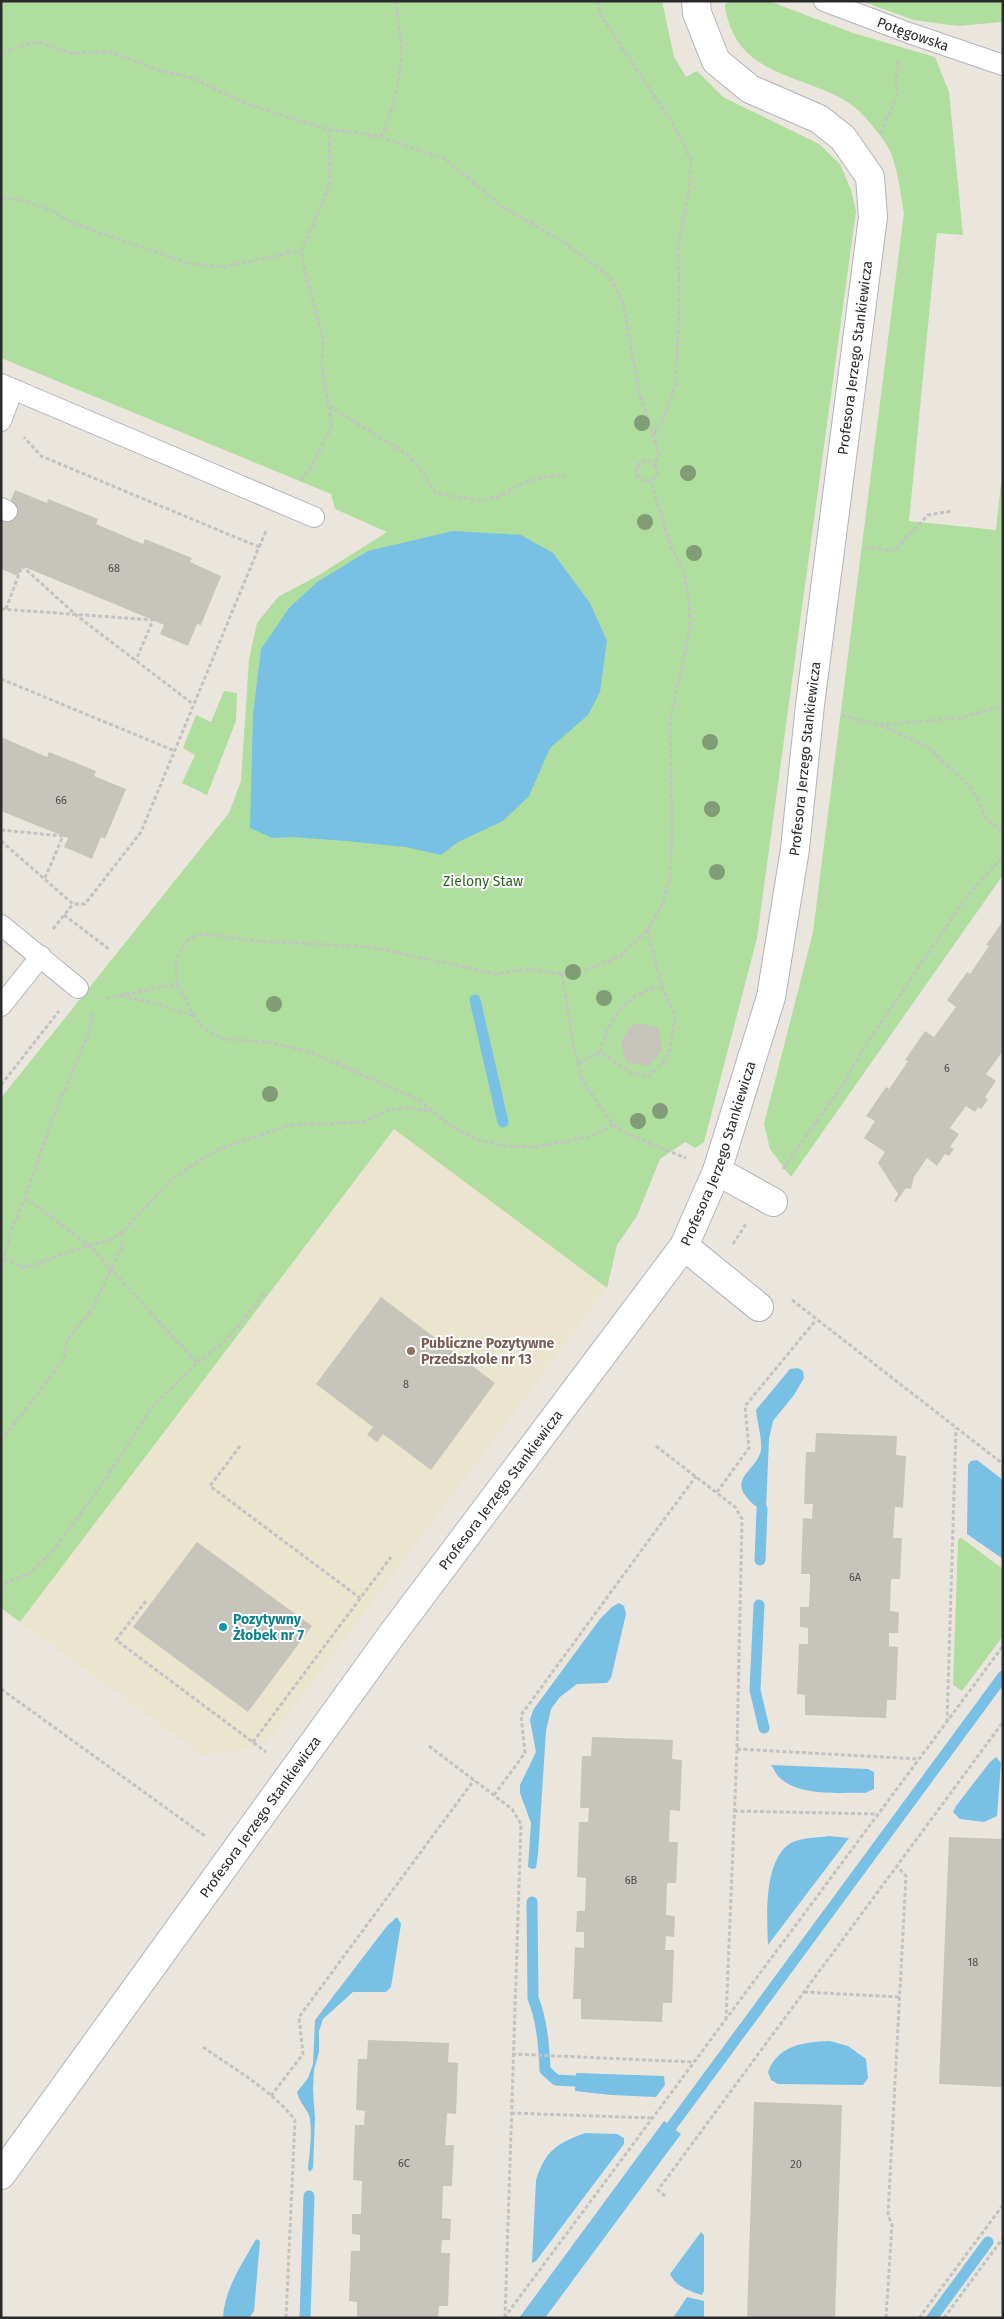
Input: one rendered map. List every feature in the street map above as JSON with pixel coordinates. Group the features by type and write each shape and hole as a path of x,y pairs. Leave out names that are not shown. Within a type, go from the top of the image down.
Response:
{"street":[{"name":"Profesora Jerzego Stankiewicza","path":"1,2175 417,1601 684,1246 717,1171 770,996 795,849 810,705 873,217 870,177 843,138 819,119 750,89 716,60 697,12 696,1"},
{"path":"717,1171 773,1202"},
{"path":"684,1246 759,1307"}],"lane":[{"name":"Potęgowska","path":"824,1 909,33 1003,65"},
{"path":"1,420 7,387 314,517"},
{"path":"1,925 78,988"},
{"path":"1,1006 41,956"}],"path":[{"path":"381,138 399,84 401,53 396,1"},
{"path":"597,1 602,17 671,121 691,159 689,191 678,245 679,304 676,382 665,415 654,437"},
{"path":"878,140 897,95 896,77 898,60 909,33"},
{"path":"1,52 36,42 70,53 111,52 158,70 192,78 245,103 329,130 356,132 381,138 445,159 501,206 562,241 610,277 623,303 640,394 659,454 655,464 657,473 651,481"},
{"path":"279,503 311,468 332,425 322,369 323,339 303,264 302,250 330,184 329,130"},
{"path":"1,198 20,200 50,209 73,223 186,263 224,267 302,250"},
{"path":"329,406 407,454 420,468 435,493 480,500 497,498 523,483 544,477 566,475"},
{"path":"1,841 73,904 85,904 141,832 259,547 41,456 19,433"},
{"path":"651,481 643,481 636,476 636,468 640,462 648,460 655,464"},
{"path":"613,1124 597,1134 533,1147 505,1146 475,1139 448,1124 419,1100 310,1052 267,1042 222,1039 203,1028 193,1015 177,984 176,960 186,940 202,934 258,941 370,946 497,974 526,968 562,974 586,970 620,956 647,930 660,908 670,879 672,826 670,721 690,628 689,601 684,573 670,547 651,481"},
{"path":"864,547 894,552 928,515 952,511"},
{"path":"136,660 153,620 76,615 4,609 22,566 76,615 193,704"},
{"path":"1,679 175,751"},
{"path":"810,705 880,725 927,746 971,788 988,820 1003,832"},
{"path":"880,725 960,718 1003,706"},
{"path":"1,830 63,836 45,878"},
{"path":"779,1175 844,1083 863,1049 968,895 1003,857"},
{"path":"64,915 109,950"},
{"path":"600,1052 634,1074 649,1076 664,1061 670,1050 674,1016 662,987 647,930"},
{"path":"562,974 583,1082 613,1124 630,1135 717,1171"},
{"path":"98,998 177,984"},
{"path":"578,1063 600,1052 605,1033 619,1009 643,992 662,987"},
{"path":"1,1085 78,988"},
{"path":"119,995 193,1015"},
{"path":"1,1268 14,1225 26,1198 52,1120 89,1033 93,1012"},
{"path":"4,1258 28,1268 89,1245 109,1241 123,1231 173,1178 217,1150 290,1125 364,1122 388,1110 409,1107 433,1112"},
{"path":"26,1198 89,1245 197,1363"},
{"path":"1,1441 64,1360 67,1340 93,1308 112,1269 120,1248 123,1231"},
{"path":"1,1590 7,1582 30,1573 54,1549 104,1482 152,1407 197,1363 226,1340 264,1294"},
{"path":"787,1296 1003,1464"},
{"path":"717,1492 749,1448 745,1406 816,1320"},
{"path":"947,1722 956,1428"},
{"path":"240,1446 210,1486 360,1598"},
{"path":"656,1446 735,1507 742,1520 737,1749 726,2019"},
{"path":"494,1795 525,1753 521,1714 696,1476"},
{"path":"253,1742 391,1557"},
{"path":"146,1601 116,1640 261,1748"},
{"path":"505,2317 1003,1646"},
{"path":"1,1689 232,1856"},
{"path":"665,2196 658,2190 1003,1722"},
{"path":"429,1746 512,1809 521,1824 512,2054 505,2317"},
{"path":"737,1749 920,1759"},
{"path":"271,2096 303,2054 299,2017 474,1780"},
{"path":"734,1811 878,1814"},
{"path":"886,2318 892,2224 888,2214 906,1876 897,1866"},
{"path":"804,1992 900,1997"},
{"path":"203,2047 271,2096 295,2120 286,2318"},
{"path":"512,2054 694,2062"},
{"path":"511,2113 653,2118"},
{"path":"920,2318 1003,2205"},
{"path":"944,2318 1003,2238"}],"shaded area":[{"path":"395,1129 607,1288 265,1746 258,1741 253,1748 202,1755 20,1622"}],"green space":[{"path":"1,1 662,1 674,57 686,77 697,71 723,97 819,144 840,164 851,190 856,211 757,938 704,1142 695,1148 685,1142 660,1159 637,1216 617,1245 607,1288 394,1129 20,1622 1,1608 1,1098 229,813 241,781 249,659 257,623 278,597 319,575 387,532 335,509 331,494 1,358"},
{"path":"732,1 769,1 853,33 935,57 949,92 963,235 937,233 909,521 996,530 1003,464 1003,875 791,1177 770,1149 764,1124 813,932 904,213 894,162 886,143 875,129 859,111 843,100 770,68 753,58 740,44 730,26 725,4"},
{"path":"861,1 1003,1 1003,22 958,26 914,20"},
{"path":"224,691 237,693 236,721 207,795 182,783 195,755 183,748 196,715 211,722"},
{"path":"960,1537 1003,1569 1003,1636 962,1691 953,1685 958,1541"}],"water":[{"name":"Zielony Staw","path":"453,531 521,535 553,553 590,603 607,641 600,692 588,715 550,748 529,796 503,821 458,842 441,855 405,847 346,841 293,837 272,838 250,828 253,714 261,649 289,608 317,582 368,551"},
{"path":"798,1368 803,1371 804,1378 794,1395 773,1421 769,1439 766,1509 761,1508 749,1500 741,1486 746,1474 759,1456 761,1449 756,1410 790,1369"},
{"path":"977,1460 1003,1480 1003,1559 967,1534 968,1465 971,1461"},
{"path":"619,1603 624,1606 626,1614 611,1678 607,1683 577,1684 560,1697 551,1709 546,1731 538,1855 536,1868 532,1869 528,1867 531,1823 520,1793 520,1785 536,1752 530,1720 533,1710 600,1619"},
{"path":"996,1757 1001,1763 997,1816 984,1822 960,1819 953,1812 956,1806"},
{"path":"771,1765 868,1769 874,1772 874,1789 865,1793 809,1791 789,1784 779,1777"},
{"path":"829,1836 849,1838 768,1945 767,1905 771,1875 775,1862 782,1851 795,1841"},
{"path":"397,1917 401,1924 391,1987 386,1992 353,1992 323,2019 319,2031 319,2052 314,2070 315,2118 313,2168 310,2172 308,2169 311,2141 310,2118 297,2092 308,2078 313,2064 315,2020 387,1926"},
{"path":"830,2041 848,2046 866,2059 868,2078 863,2085 778,2084 771,2080 768,2072 772,2063 785,2051 811,2042"},
{"path":"576,2073 664,2076 665,2085 656,2097 575,2091"},
{"path":"664,2121 681,2134 545,2318 519,2318"},
{"path":"585,2133 617,2134 624,2138 624,2144 536,2261 532,2263 536,2180 540,2170 553,2149"},
{"path":"701,2232 704,2235 704,2291 702,2295 679,2285 670,2274"},
{"path":"256,2239 260,2241 254,2311 249,2318 223,2318 230,2287"},
{"path":"687,2297 704,2301 704,2318 673,2318"}],"building":[{"path":"15,490 47,503 48,499 98,519 96,524 143,544 145,539 192,558 190,562 221,576 201,625 197,624 188,646 160,634 164,625 22,566 18,576 1,569 1,524"},
{"path":"1,737 47,757 49,752 96,771 94,776 126,789 105,839 101,837 92,859 64,847 68,838 1,811"},
{"path":"1003,921 1003,1051 986,1074 996,1081 985,1097 988,1100 981,1109 978,1107 975,1112 966,1106 950,1128 959,1134 950,1147 954,1149 949,1156 945,1154 937,1166 927,1158 914,1177 911,1189 906,1188 896,1202 894,1201 898,1194 878,1163 885,1152 864,1138 875,1121 866,1116 886,1087 889,1089 908,1061 905,1060 925,1031 934,1037 956,1007 947,1000 967,972 970,974 989,946 986,945"},
{"path":"634,1023 658,1027 662,1050 649,1066 627,1063 620,1042"},
{"path":"381,1297 495,1383 431,1470 383,1434 377,1442 367,1435 373,1427 316,1384"},
{"path":"816,1433 897,1436 896,1455 906,1456 903,1508 895,1507 893,1538 902,1538 900,1579 891,1579 890,1611 899,1612 898,1633 889,1633 889,1646 898,1647 896,1700 887,1700 886,1718 805,1715 805,1695 797,1694 799,1644 808,1644 808,1628 800,1627 800,1607 809,1607 810,1584 810,1574 801,1574 803,1518 812,1519 813,1504 804,1504 806,1452 815,1452"},
{"name":"Pozytywny Żłobek nr 7","path":"197,1542 312,1626 248,1712 133,1627"},
{"path":"592,1737 673,1740 672,1759 682,1760 680,1811 670,1810 669,1842 678,1842 676,1883 667,1883 666,1915 675,1916 674,1937 666,1936 665,1950 674,1950 672,2003 663,2003 662,2022 581,2019 581,1999 573,1999 575,1947 584,1948 584,1932 576,1932 577,1911 585,1911 586,1878 577,1877 579,1822 588,1822 589,1808 580,1808 582,1756 591,1756"},
{"path":"949,1837 1003,1839 1003,2087 939,2084"},
{"path":"368,2040 449,2043 448,2062 458,2063 456,2114 447,2113 445,2145 454,2145 452,2186 443,2186 442,2218 451,2219 450,2240 442,2240 441,2253 450,2253 448,2306 439,2306 438,2318 357,2318 357,2302 349,2301 351,2251 360,2251 360,2235 352,2234 352,2214 361,2214 362,2181 353,2180 355,2125 364,2125 365,2111 356,2110 358,2059 367,2059"},
{"path":"754,2102 842,2105 835,2318 747,2318"}],"waterway":[{"path":"475,1000 503,1122"},
{"path":"760,1560 762,1509"},
{"path":"759,1605 755,1690 764,1728"},
{"path":"671,2127 1003,1676"},
{"path":"532,1902 533,1998 539,2015 545,2070 556,2080 575,2081"},
{"path":"305,2318 309,2196"},
{"path":"932,2318 988,2242"}],"place":[{"name":"Publiczne Pozytywne Przedszkole nr 13","path":"411,1351"},
{"name":"Pozytywny Żłobek nr 7","path":"223,1627"}]}
